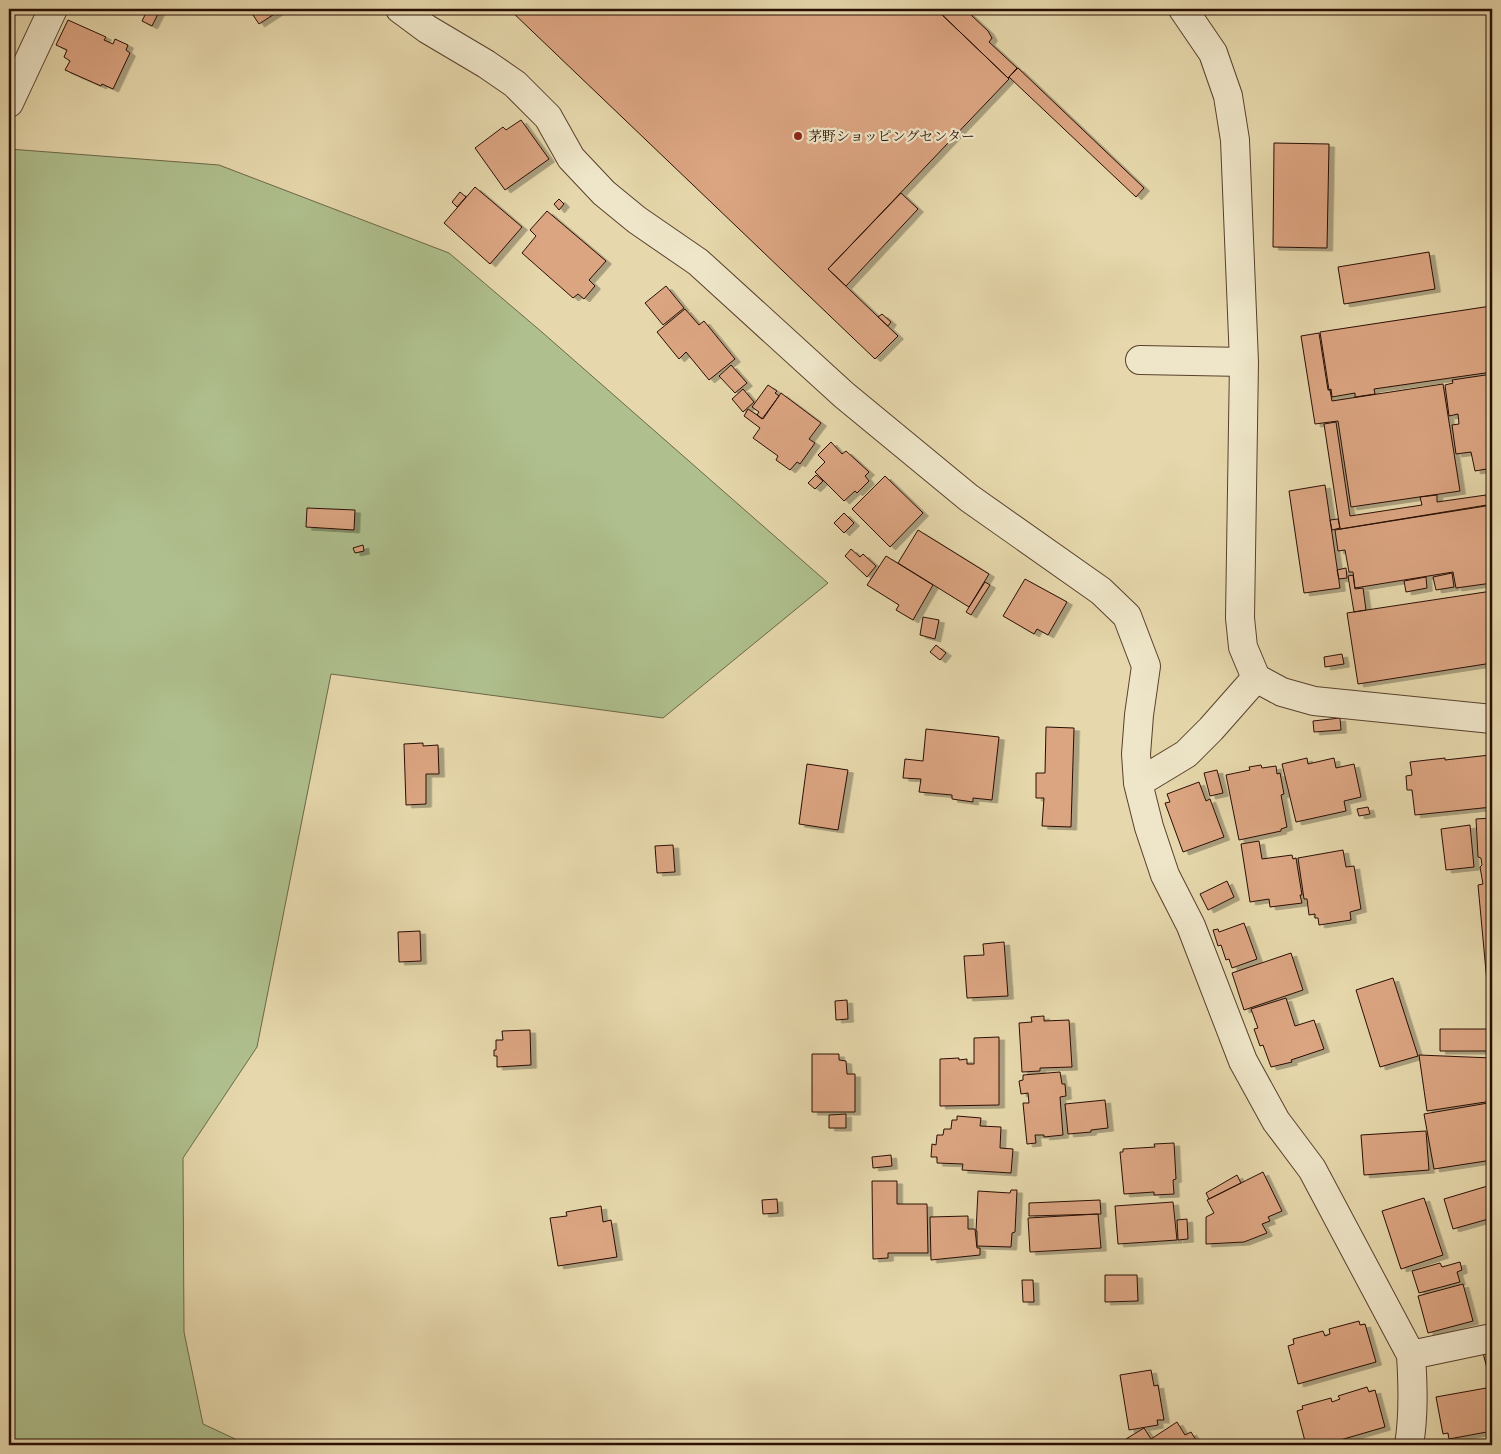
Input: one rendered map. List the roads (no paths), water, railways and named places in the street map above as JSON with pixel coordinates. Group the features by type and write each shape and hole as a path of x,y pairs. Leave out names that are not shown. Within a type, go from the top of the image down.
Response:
{"street":[{"path":"9,103 53,9"},
{"path":"400,9 426,29 486,64 515,84 548,117 571,158 604,193 638,220 698,262 844,395 969,498 1101,591 1127,616 1146,666 1136,754 1138,783 1149,827 1165,875 1191,926 1243,1061 1276,1121 1312,1169 1411,1355 1413,1416 1409,1445"},
{"path":"1183,9 1213,53 1228,96 1235,140 1244,362 1240,618 1243,647 1256,678 1282,692 1314,701 1492,719"},
{"path":"1140,360 1244,362"},
{"path":"1138,783 1186,754 1212,729 1256,678"},
{"path":"1411,1355 1492,1338"}],"place":[{"name":"茅野ショッピングセンター","path":"798,136"}]}
